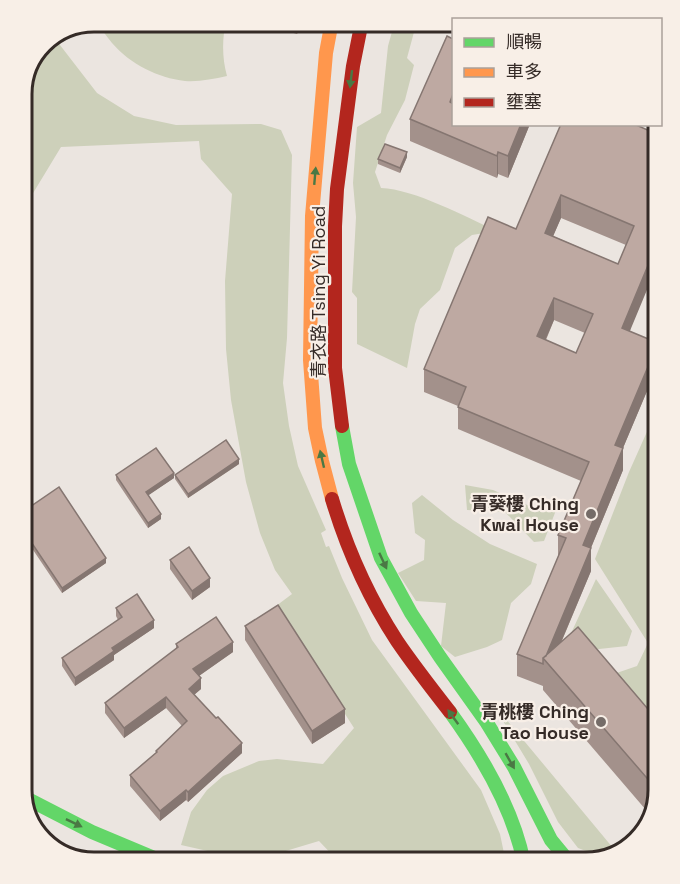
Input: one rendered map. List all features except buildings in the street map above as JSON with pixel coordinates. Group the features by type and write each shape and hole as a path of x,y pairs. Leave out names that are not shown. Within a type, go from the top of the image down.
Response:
{"main road":[{"name":"青衣路 Tsing Yi Road","path":"330,32 326,53 312,216 310,360 317,437 338,515 358,570 389,628 466,736 493,781 521,852"},
{"name":"青衣路 Tsing Yi Road","path":"360,32 351,77 335,226 335,368 349,464 381,558 411,613 487,723 514,767 551,840 561,852"},
{"path":"33,802 89,831 140,852"}],"green space":[{"path":"104,32 224,32 223,49 227,76 201,81 165,77 145,69 127,57"},
{"path":"392,32 414,32 407,58 414,65 405,100 387,135 375,172 381,188 424,198 497,231 472,235 455,248 440,290 420,309 407,368 357,344 357,298 352,292 356,217 353,183 357,127 381,113 388,46"},
{"path":"58,43 97,93 134,116 176,125 261,124 281,130 292,155 287,338 283,383 298,466 326,530 321,533 326,547 329,546 372,640 481,790 500,834 504,852 330,852 319,841 282,852 212,852 181,845 191,812 207,790 223,776 259,761 277,759 323,764 354,728 276,606 292,594 275,570 260,533 246,482 231,400 226,349 225,281 232,194 201,159 199,141 61,147 32,195 34,77 44,56"},
{"path":"648,429 648,643 595,559"},
{"path":"465,485 493,490 541,511 560,500 544,541 534,542 505,512 467,510"},
{"path":"422,495 453,520 490,544 537,564 531,584 511,603 502,640 455,657 441,646 446,603 416,601 398,573 424,560 425,540 415,533 412,503"},
{"path":"596,579 632,631 627,646 562,653"},
{"path":"648,643 648,730 605,677 637,666"},
{"path":"491,701 612,847 595,852 578,848 558,822 529,764"}],"traffic: fast":[{"path":"342,426 349,464 381,558 411,613 487,723 514,767 551,840 561,852"},
{"path":"450,712 474,746 495,783 512,822 521,852"},
{"path":"33,801 92,832 140,852"}],"traffic: slow":[{"path":"330,32 326,53 312,216 310,360 315,428 332,499"}],"traffic: jam":[{"path":"342,426 335,368 335,226 337,189 353,66 360,32"},
{"path":"332,499 352,555 377,608 403,650 450,712"}],"place":[{"name":"青葵樓 Ching Kwai House","path":"591,514"},
{"name":"青桃樓 Ching Tao House","path":"601,722"}]}
